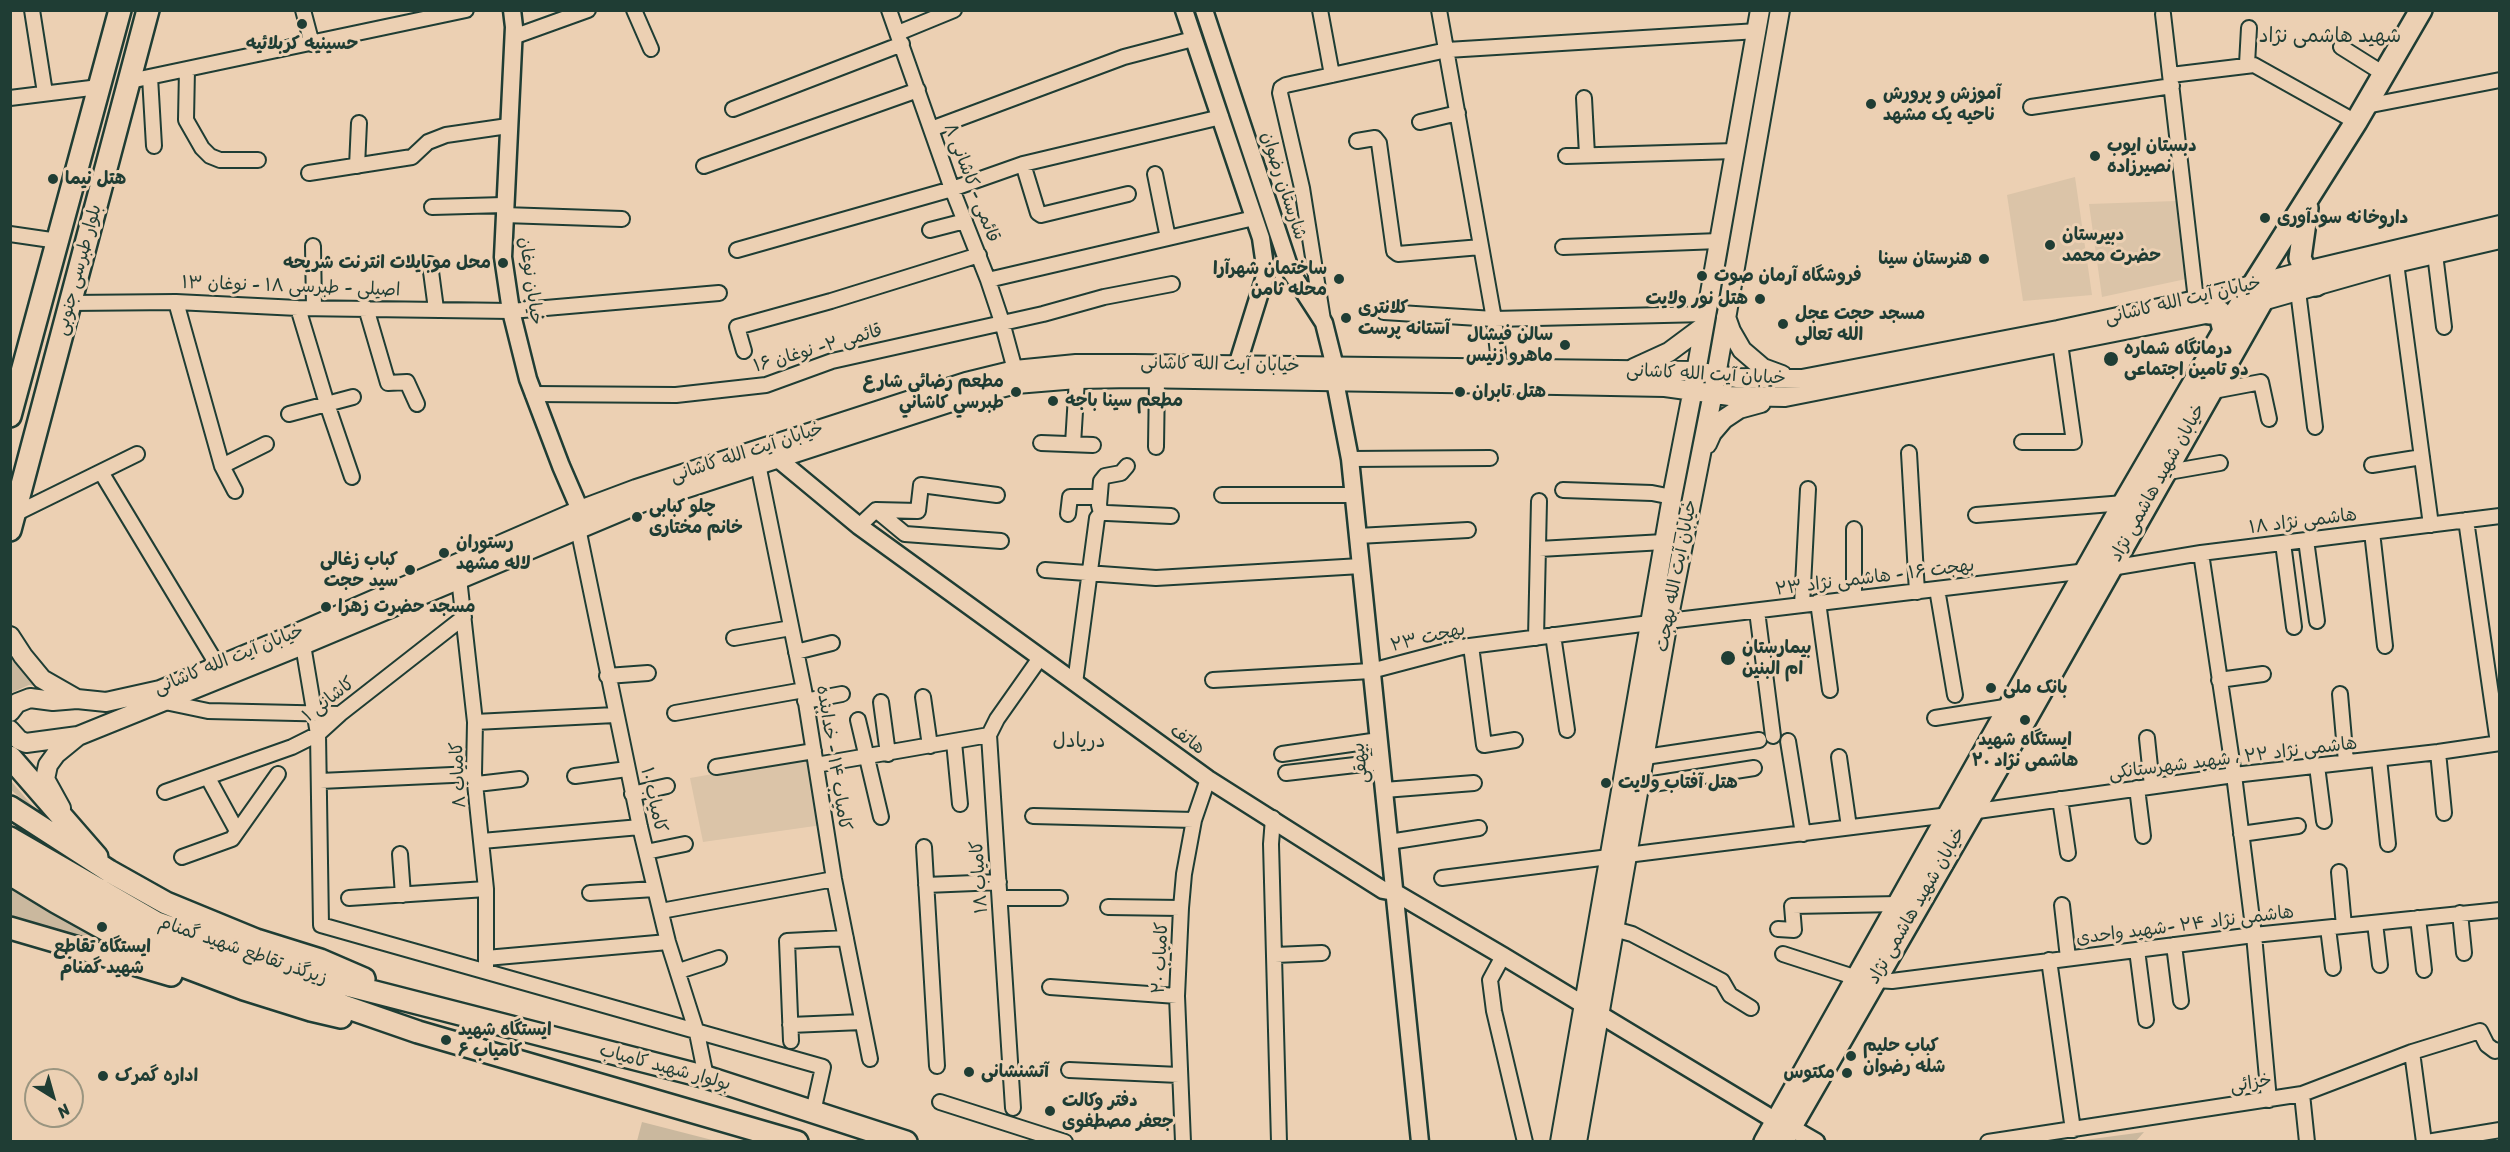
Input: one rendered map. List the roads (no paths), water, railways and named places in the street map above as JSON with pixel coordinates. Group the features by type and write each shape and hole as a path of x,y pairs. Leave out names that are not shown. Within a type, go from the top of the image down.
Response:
{"main road":[{"name":"بلوار طبرسی جنوبی","path":"10,416 120,10"},
{"name":"بلوار طبرسی جنوبی","path":"13,522 70,303 140,79 148,10"},
{"name":"خیابان آیت الله بهجت","path":"1576,1142 1614,929 1618,856 1640,786 1645,757 1659,622 1664,542 1760,10"},
{"name":"خیابان آیت الله بهجت","path":"1560,1142 1584,1003 1618,856 1659,622 1697,468 1714,384 1780,10"},
{"path":"2239,308 2257,293 2310,196 2421,10"},
{"path":"2302,283 2307,274 2300,258 2310,196"},
{"name":"خیابان آیت الله کاشانی","path":"69,822 45,779 48,765 56,753 78,736 303,645 459,578 636,489 1016,384 1077,379 1500,370 1696,371 1730,396 1785,397 2060,343 2302,283 2499,225"},
{"name":"خیابان آیت الله کاشانی","path":"2302,283 2395,256 2435,254 2499,239"},
{"name":"خیابان شهید هاشمی نژاد","path":"1783,1130 1866,979 1971,812 2110,568 2208,392 2257,293"},
{"path":"2202,307 2220,315 2224,331"},
{"name":"خیابان آیت الله کاشانی","path":"10,636 22,656 42,679 77,699 106,702 160,690 579,519 641,502 758,464 776,452 966,382 1015,370 1076,364 1237,366 1335,374 1693,389 1736,378 1802,379 2058,330 2202,307 2239,308"},
{"name":"خیابان شهید هاشمی نژاد","path":"1866,979 1899,904 2124,503 2239,308"},
{"path":"1726,317 1742,350 1763,368 1784,376 1802,379"},
{"path":"1629,370 1669,352 1705,320"},
{"path":"1697,468 1712,433 1724,419 1739,409 1785,397"},
{"path":"10,712 17,703 30,698 53,701 77,699"},
{"path":"10,730 26,743 78,736"},
{"path":"10,757 69,822 109,871"},
{"path":"10,807 109,871 166,903 256,940 320,960 422,1005"},
{"name":"زیرگذر تقاطع شهید گمنام","path":"10,838 157,923 316,977 422,1005"},
{"name":"زیرگذر تقاطع شهید گمنام","path":"10,857 150,938 418,1032"},
{"path":"10,874 146,952 244,989 311,1010 418,1032"},
{"path":"10,928 189,980 244,989"},
{"name":"بولوار شهید کامیاب","path":"422,1005 706,1077 906,1142"},
{"name":"بولوار شهید کامیاب","path":"418,1032 797,1142"},
{"path":"1766,1142 1783,1130"}],"street":[{"path":"32,10 45,93"},
{"path":"303,10 312,44"},
{"path":"154,146 140,79 466,10"},
{"name":"خیابان نوغان","path":"512,10 513,37 503,257 512,311 533,394 579,519"},
{"path":"513,37 588,10"},
{"path":"634,10 651,50"},
{"name":"قائمی - کاشانی ۸","path":"889,10 952,189 988,280 1015,370"},
{"path":"733,108 900,38 954,10"},
{"name":"شارستان رضوان","path":"1184,10 1261,238 1266,273 1237,366"},
{"name":"شارستان رضوان","path":"1204,10 1291,272 1324,323 1335,374"},
{"path":"1320,10 1332,75"},
{"path":"1439,10 1494,319 1500,370"},
{"path":"2163,14 2202,307"},
{"path":"2247,64 2249,28"},
{"path":"1324,323 1302,188 1280,93 1281,88 1286,85 1447,51 1758,31"},
{"path":"931,129 1124,57 1193,39"},
{"path":"2341,47 2384,74"},
{"path":"2031,107 2171,81 2247,64 2260,67 2361,114 2499,80"},
{"path":"187,69 186,120 202,148 210,156 220,160 258,160"},
{"path":"10,98 99,87"},
{"path":"704,166 918,90"},
{"path":"1584,98 1587,155"},
{"path":"1420,122 1458,113"},
{"path":"737,250 952,189 1023,164 1221,117"},
{"path":"357,166 359,123"},
{"path":"309,173 412,157 428,142 446,135 508,126"},
{"path":"1357,141 1375,138 1380,143 1394,251 1398,254 1481,248"},
{"path":"1566,156 1735,151"},
{"path":"1023,164 1038,213 1041,215 1128,194"},
{"path":"1155,174 1168,238"},
{"path":"432,207 622,219"},
{"path":"988,280 1254,218"},
{"path":"930,230 965,221"},
{"path":"10,234 58,241"},
{"path":"1563,247 1719,241"},
{"path":"313,246 314,308"},
{"path":"2435,254 2444,327"},
{"path":"744,351 737,327 831,302 979,255"},
{"path":"2395,256 2431,525"},
{"path":"430,264 436,309"},
{"path":"2302,283 2315,427"},
{"name":"قائمی ۲- نوغان ۱۶","path":"533,394 676,396 766,385 832,361 1042,314 1104,297 1172,284"},
{"name":"اصیلی - طبرسی ۱۸ - نوغان ۱۳","path":"70,303 176,302 298,308 512,311 719,293"},
{"path":"176,302 222,466 235,491"},
{"path":"298,308 352,477"},
{"path":"366,308 388,383 407,382 417,404"},
{"path":"1384,312 1494,319 1705,320"},
{"path":"2022,442 2074,442 2060,343"},
{"name":"بیهقی","path":"1335,374 1350,459 1420,1142"},
{"path":"1156,447 1157,378"},
{"path":"1073,444 1077,379"},
{"path":"2208,392 2261,382 2269,419"},
{"path":"289,414 353,397"},
{"path":"1041,443 1093,445"},
{"path":"222,466 266,444"},
{"name":"هاتف","path":"776,452 859,526 1208,780 1273,818 1383,890 1394,892 1584,1003 1783,1130 1816,1142"},
{"path":"1909,453 1917,592"},
{"path":"13,522 137,454"},
{"path":"2372,465 2422,457"},
{"path":"1350,459 1490,458"},
{"path":"2163,473 2220,463"},
{"name":"کامیاب ۱۴ - خدابنده","path":"758,464 796,652 834,879 870,1059"},
{"path":"1075,683 1097,518 1101,513 1099,497 1101,481 1106,476 1121,472 1127,466"},
{"path":"101,472 218,666"},
{"path":"859,526 876,510 918,511 921,485 997,495"},
{"path":"1802,604 1808,489"},
{"path":"1563,490 1652,493 1672,497"},
{"path":"1222,495 1353,495"},
{"path":"1068,514 1070,497 1099,497"},
{"path":"1536,638 1539,501"},
{"path":"1976,515 2124,503"},
{"path":"876,510 905,534 1002,541"},
{"path":"1101,513 1171,516"},
{"name":"هاشمی نژاد ۱۸","path":"2110,568 2200,553 2499,516"},
{"name":"کامیاب ۱۰","path":"579,519 607,676 640,827 668,942 697,1033 706,1077"},
{"path":"2466,520 2499,743"},
{"path":"1854,529 1854,598"},
{"path":"1358,536 1468,530"},
{"path":"2372,532 2385,646"},
{"path":"2306,540 2317,621"},
{"path":"1539,549 1664,542"},
{"path":"2283,543 2294,627"},
{"path":"2200,553 2234,775 2254,935 2269,1100"},
{"path":"1045,570 1156,578 1361,566"},
{"name":"بهجت ۱۶ - هاشمی نژاد ۲۳","path":"1659,622 2087,571"},
{"name":"کامیاب ۸","path":"459,578 475,722 476,779 486,889 486,964"},
{"path":"1937,589 1955,695"},
{"path":"1818,602 1830,690"},
{"path":"1757,611 1773,736"},
{"name":"کاشانی ۱","path":"165,792 292,747 318,734 340,714 464,617"},
{"name":"بهجت ۲۳","path":"1213,680 1371,670 1471,646 1659,622"},
{"path":"734,638 791,628"},
{"path":"1553,635 1567,730"},
{"path":"796,652 832,643"},
{"path":"303,645 318,734 321,925 486,964 697,1033 823,1067 813,1112"},
{"path":"1471,646 1484,745 1515,740"},
{"path":"716,767 815,758 866,757 989,735 997,719 1040,658"},
{"path":"607,676 648,673"},
{"path":"2219,680 2263,674"},
{"path":"675,713 804,695 842,694"},
{"path":"2340,694 2346,762"},
{"path":"923,697 930,747"},
{"path":"165,702 208,711 340,714"},
{"path":"881,702 888,754"},
{"path":"1935,718 2011,706"},
{"path":"475,722 615,715"},
{"path":"858,720 881,817"},
{"name":"کامیاب ۱۸","path":"989,735 1013,1108"},
{"path":"2147,738 2152,786"},
{"path":"1282,754 1378,740"},
{"path":"1645,757 1759,740"},
{"path":"1788,741 1803,834"},
{"path":"954,742 960,804"},
{"name":"هاشمی نژاد ۲۲ ، شهید شهرستانکی","path":"1442,878 1803,834 2234,775 2499,743"},
{"path":"2438,752 2444,813"},
{"path":"1839,757 1849,827"},
{"path":"2379,759 2388,844"},
{"path":"1286,773 1381,762"},
{"path":"2317,766 2324,820"},
{"path":"1640,786 1754,768"},
{"path":"575,776 627,769"},
{"path":"182,857 232,839 278,774"},
{"path":"208,778 237,831"},
{"path":"320,781 520,779"},
{"name":"کامیاب ۲۰","path":"1183,1142 1177,996 1181,908 1194,820 1208,780"},
{"path":"1384,790 1474,783"},
{"path":"633,794 667,786"},
{"path":"2137,788 2143,836"},
{"path":"2060,799 2068,853"},
{"path":"1033,816 1194,820"},
{"path":"1273,818 1271,844 1279,1142"},
{"path":"2241,834 2298,826"},
{"path":"482,841 640,827"},
{"path":"1389,842 1479,828"},
{"path":"646,852 685,844"},
{"path":"924,847 937,1066"},
{"path":"400,854 403,895"},
{"path":"2339,872 2344,926"},
{"path":"661,911 834,879"},
{"path":"926,885 999,882"},
{"path":"349,898 486,889"},
{"path":"590,893 655,889"},
{"path":"1000,898 1060,898"},
{"path":"1778,929 1794,930 1792,906 1899,904"},
{"path":"2062,905 2068,958"},
{"path":"1108,907 1181,908"},
{"name":"هاشمی نژاد ۲۴ -شهید واحدی","path":"1783,954 1866,979 1892,981 2254,935 2499,910"},
{"path":"2460,913 2464,953"},
{"path":"2418,918 2424,970"},
{"path":"2375,923 2380,965"},
{"path":"2328,928 2333,968"},
{"path":"1614,929 1632,934 1722,981 1730,995 1751,1008"},
{"path":"791,1041 787,941 846,938"},
{"path":"486,964 668,942"},
{"path":"2174,945 2181,1001"},
{"path":"2138,950 2146,1020"},
{"path":"1275,955 1322,953"},
{"path":"1503,956 1490,980 1494,1011 1525,1142"},
{"path":"679,971 719,958"},
{"path":"2049,960 2073,1130"},
{"path":"1050,987 1177,996"},
{"path":"790,1025 862,1022"},
{"name":"خزائی","path":"1988,1142 2302,1094 2412,1052 2480,1031 2487,1045 2495,1051 2499,1050"},
{"path":"2412,1052 2426,1142 2499,1130"},
{"path":"1069,1070 1179,1075"},
{"path":"2302,1094 2307,1142"},
{"path":"940,1102 1065,1142"}],"place":[{"name":"حسینیه کربلائیه","path":"302,24"},
{"name":"آموزش و پرورش ناحیه یک مشهد","path":"1871,104"},
{"name":"دبستان ایوب نصیرزاده","path":"2095,156"},
{"name":"هتل نیما","path":"53,179"},
{"name":"داروخانه سودآوری","path":"2265,218"},
{"name":"دبیرستان حضرت محمد","path":"2050,245"},
{"name":"هنرستان سینا","path":"1984,259"},
{"name":"محل موبايلات انترنت شريحه","path":"503,263"},
{"name":"فروشگاه آرمان صوت","path":"1702,276"},
{"name":"ساختمان شهرآرا محله ثامن","path":"1339,279"},
{"name":"هتل نور ولایت","path":"1760,299"},
{"name":"کلانتری آستانه پرست","path":"1346,318"},
{"name":"مسجد حجت عجل الله تعالی","path":"1783,324"},
{"name":"سالن فیشال ماهرو زنیس","path":"1565,345"},
{"name":"درمانگاه شماره دو تامین اجتماعی","path":"2111,359"},
{"name":"مطعم رضائي شارع طبرسي كاشاني","path":"1016,392"},
{"name":"هتل تابران","path":"1460,392"},
{"name":"مطعم سينا باجه","path":"1053,401"},
{"name":"چلو کبابی خانم مختاری","path":"637,517"},
{"name":"رستوران لاله مشهد","path":"444,553"},
{"name":"کباب زغالی سید حجت","path":"410,570"},
{"name":"مسجد حضرت زهرا","path":"326,607"},
{"name":"بیمارستان ام البنین","path":"1728,658"},
{"name":"بانک ملی","path":"1991,688"},
{"name":"ایستگاه شهید هاشمی نژاد ۲۰","path":"2025,720"},
{"name":"هتل آفتاب ولایت","path":"1606,783"},
{"name":"ایستگاه تقاطع شهید گمنام","path":"102,927"},
{"name":"ایستگاه شهید کامیاب ۶","path":"446,1040"},
{"name":"کباب حلیم شله رضوان","path":"1851,1056"},
{"name":"آتشنشانی","path":"969,1072"},
{"name":"مکتوس","path":"1847,1073"},
{"name":"اداره گمرک","path":"103,1076"},
{"name":"دفتر وکالت جعفر مصطفوی","path":"1050,1111"}],"district":[{"name":"شهید هاشمی نژاد","path":"2330,37"},
{"name":"دریادل","path":"1079,742"}]}
